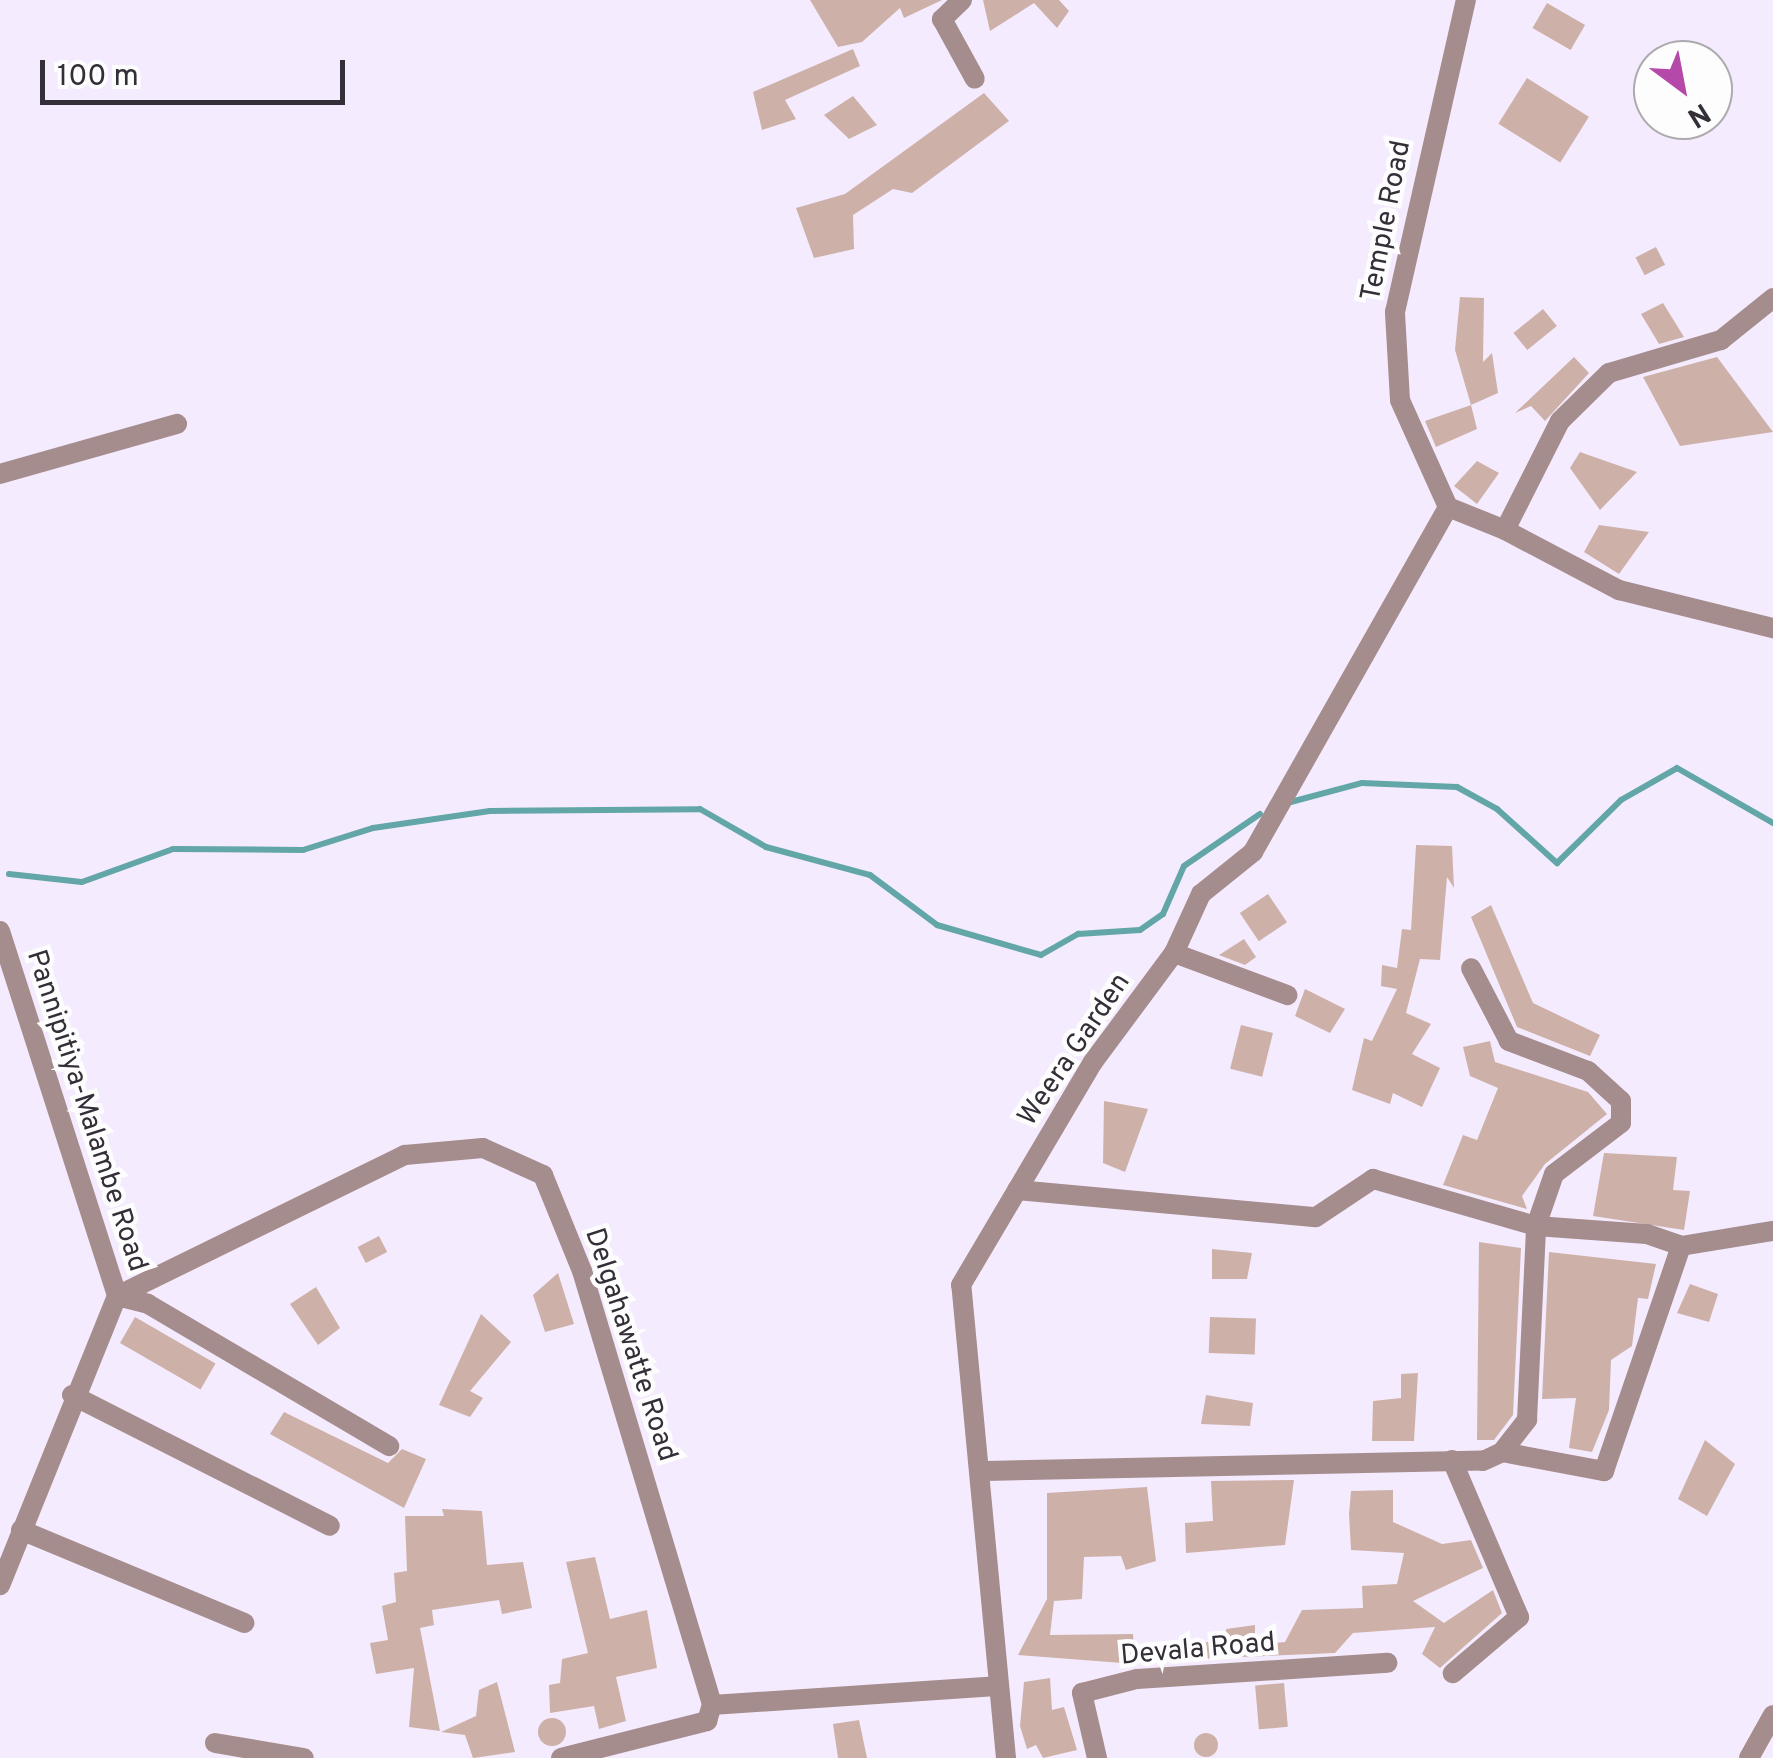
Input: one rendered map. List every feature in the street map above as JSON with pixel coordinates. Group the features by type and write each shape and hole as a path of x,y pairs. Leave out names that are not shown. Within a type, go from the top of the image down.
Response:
{"street":[{"path":"962,0 942,19 975,79"},
{"name":"Temple Road","path":"1448,507 1400,400 1395,312 1466,0"},
{"path":"1505,530 1560,421 1609,373 1721,340 1773,298"},
{"path":"0,474 176,424"},
{"path":"1448,507 1505,530 1619,590 1773,628"},
{"name":"Weera Garden","path":"1006,1758 996,1686 986,1471 958,1308 986,1232 1018,1190 1093,1062 1174,953 1201,894 1253,852 1448,507"},
{"name":"Pannipitiya-Malambe Road","path":"0,931 117,1296 72,1395 0,1585"},
{"path":"1174,953 1287,995"},
{"path":"1471,968 1508,1041 1588,1072 1621,1101 1621,1123 1554,1174 1536,1226 1527,1420 1502,1452"},
{"name":"Delgahawatte Road","path":"117,1296 405,1156 484,1148 543,1175 582,1271 712,1705"},
{"path":"1018,1190 1316,1218 1373,1179 1536,1226 1647,1234 1680,1246 1773,1231"},
{"path":"986,1471 1452,1460 1502,1452 1604,1471 1680,1246"},
{"path":"117,1296 148,1304 389,1446"},
{"path":"72,1395 330,1526"},
{"path":"1452,1460 1519,1617 1453,1673"},
{"path":"21,1530 244,1623"},
{"name":"Devala Road","path":"1097,1758 1082,1693 1137,1679 1386,1663"},
{"path":"560,1758 707,1721 712,1705 996,1686"},
{"path":"1749,1758 1773,1715"},
{"path":"215,1742 304,1758"}],"building":[{"path":"810,0 942,0 904,18 900,8 862,42 838,47"},
{"path":"983,0 1059,0 1069,11 1057,28 1034,3 990,31"},
{"path":"1547,3 1585,25 1571,50 1532,28"},
{"path":"853,49 860,66 785,100 796,119 762,130 753,92"},
{"path":"1527,78 1589,117 1560,162 1498,124"},
{"path":"984,93 1009,121 912,193 893,189 853,215 854,249 814,258 796,208 845,194"},
{"path":"853,96 877,125 849,139 824,115"},
{"path":"1656,247 1665,265 1645,275 1636,257"},
{"path":"1460,297 1484,298 1483,362 1492,353 1498,393 1471,405 1455,350"},
{"path":"1663,303 1684,337 1659,344 1641,314"},
{"path":"1543,309 1557,326 1527,350 1513,333"},
{"path":"1574,357 1589,373 1545,421 1531,406 1515,413"},
{"path":"1717,357 1773,432 1680,446 1643,377"},
{"path":"1471,405 1477,429 1436,447 1425,421"},
{"path":"1580,452 1637,472 1600,510 1570,468"},
{"path":"1477,461 1499,473 1477,504 1454,486"},
{"path":"1599,525 1649,532 1619,574 1584,552"},
{"path":"1416,845 1452,846 1454,888 1447,877 1440,960 1420,959 1406,1013 1431,1024 1412,1054 1440,1068 1422,1107 1393,1093 1390,1104 1352,1090 1364,1038 1372,1041 1397,989 1381,986 1382,965 1397,968 1402,929 1411,930"},
{"path":"1268,894 1287,922 1259,941 1240,913"},
{"path":"1491,905 1533,1003 1600,1035 1590,1056 1517,1027 1471,917"},
{"path":"1244,939 1256,957 1245,965 1219,955"},
{"path":"1305,989 1345,1009 1330,1033 1295,1016"},
{"path":"1241,1025 1273,1033 1262,1077 1230,1069"},
{"path":"1490,1041 1495,1062 1588,1092 1607,1114 1545,1164 1522,1196 1527,1209 1443,1185 1463,1135 1477,1140 1498,1088 1470,1076 1463,1047"},
{"path":"1104,1101 1148,1109 1125,1172 1103,1163"},
{"path":"1604,1153 1677,1157 1673,1190 1690,1191 1684,1230 1593,1216"},
{"path":"379,1236 387,1252 366,1263 358,1247"},
{"path":"1479,1242 1521,1248 1513,1415 1494,1440 1477,1440"},
{"path":"1212,1249 1252,1253 1247,1279 1212,1279"},
{"path":"1549,1252 1656,1264 1648,1299 1638,1298 1632,1346 1611,1360 1609,1410 1592,1452 1569,1448 1576,1398 1542,1399"},
{"path":"558,1273 574,1324 545,1332 533,1295"},
{"path":"1690,1284 1718,1294 1709,1322 1677,1313"},
{"path":"316,1287 340,1328 318,1345 290,1304"},
{"path":"481,1314 511,1342 470,1391 483,1398 470,1417 439,1405"},
{"path":"135,1317 216,1364 201,1389 120,1343"},
{"path":"1210,1317 1256,1319 1255,1355 1209,1353"},
{"path":"1418,1373 1414,1441 1372,1441 1373,1401 1401,1398 1401,1374"},
{"path":"1206,1395 1253,1403 1250,1426 1201,1424"},
{"path":"284,1412 388,1463 402,1449 426,1459 404,1508 270,1434"},
{"path":"1705,1440 1735,1464 1707,1516 1678,1499"},
{"path":"1294,1480 1285,1545 1186,1553 1185,1523 1213,1521 1211,1481"},
{"path":"1147,1487 1156,1561 1126,1570 1121,1556 1084,1557 1082,1599 1054,1601 1050,1635 1133,1634 1135,1664 1018,1655 1047,1599 1047,1493"},
{"path":"1393,1490 1393,1522 1442,1544 1471,1540 1483,1568 1413,1601 1444,1623 1493,1590 1502,1613 1440,1668 1422,1654 1435,1627 1353,1633 1335,1653 1171,1660 1170,1646 1227,1640 1226,1629 1255,1625 1255,1645 1285,1642 1302,1610 1363,1608 1362,1586 1397,1584 1404,1553 1351,1550 1349,1514 1351,1491"},
{"path":"442,1509 482,1511 487,1565 523,1562 532,1608 502,1614 499,1600 432,1610 434,1625 420,1628 440,1731 409,1727 414,1668 376,1674 370,1643 388,1640 382,1606 396,1602 394,1573 407,1571 405,1516 444,1516"},
{"path":"595,1557 610,1619 647,1610 657,1668 616,1677 626,1721 599,1729 594,1706 550,1713 549,1685 560,1683 562,1659 588,1653 566,1562"},
{"path":"1050,1678 1052,1710 1064,1707 1077,1750 1043,1758 1036,1745 1027,1749 1020,1726 1024,1682"},
{"path":"497,1682 515,1752 473,1758 465,1735 441,1732 476,1716 479,1690"},
{"path":"1284,1683 1288,1727 1259,1729 1255,1686"},
{"path":"552,1718 562,1722 566,1732 562,1742 552,1746 542,1742 538,1732 542,1722"},
{"path":"859,1720 867,1758 838,1758 833,1724"},
{"path":"1206,1733 1215,1736 1215,1754 1206,1757 1197,1754 1194,1745 1197,1736"}],"waterway":[{"path":"1287,803 1362,783 1457,787 1497,809 1557,863 1621,800 1677,768 1773,823"},
{"path":"9,874 82,882 173,849 303,850 373,828 490,811 700,809 766,847 870,875 937,925 1041,955 1078,934 1140,930 1163,914 1184,866 1260,814"}]}
